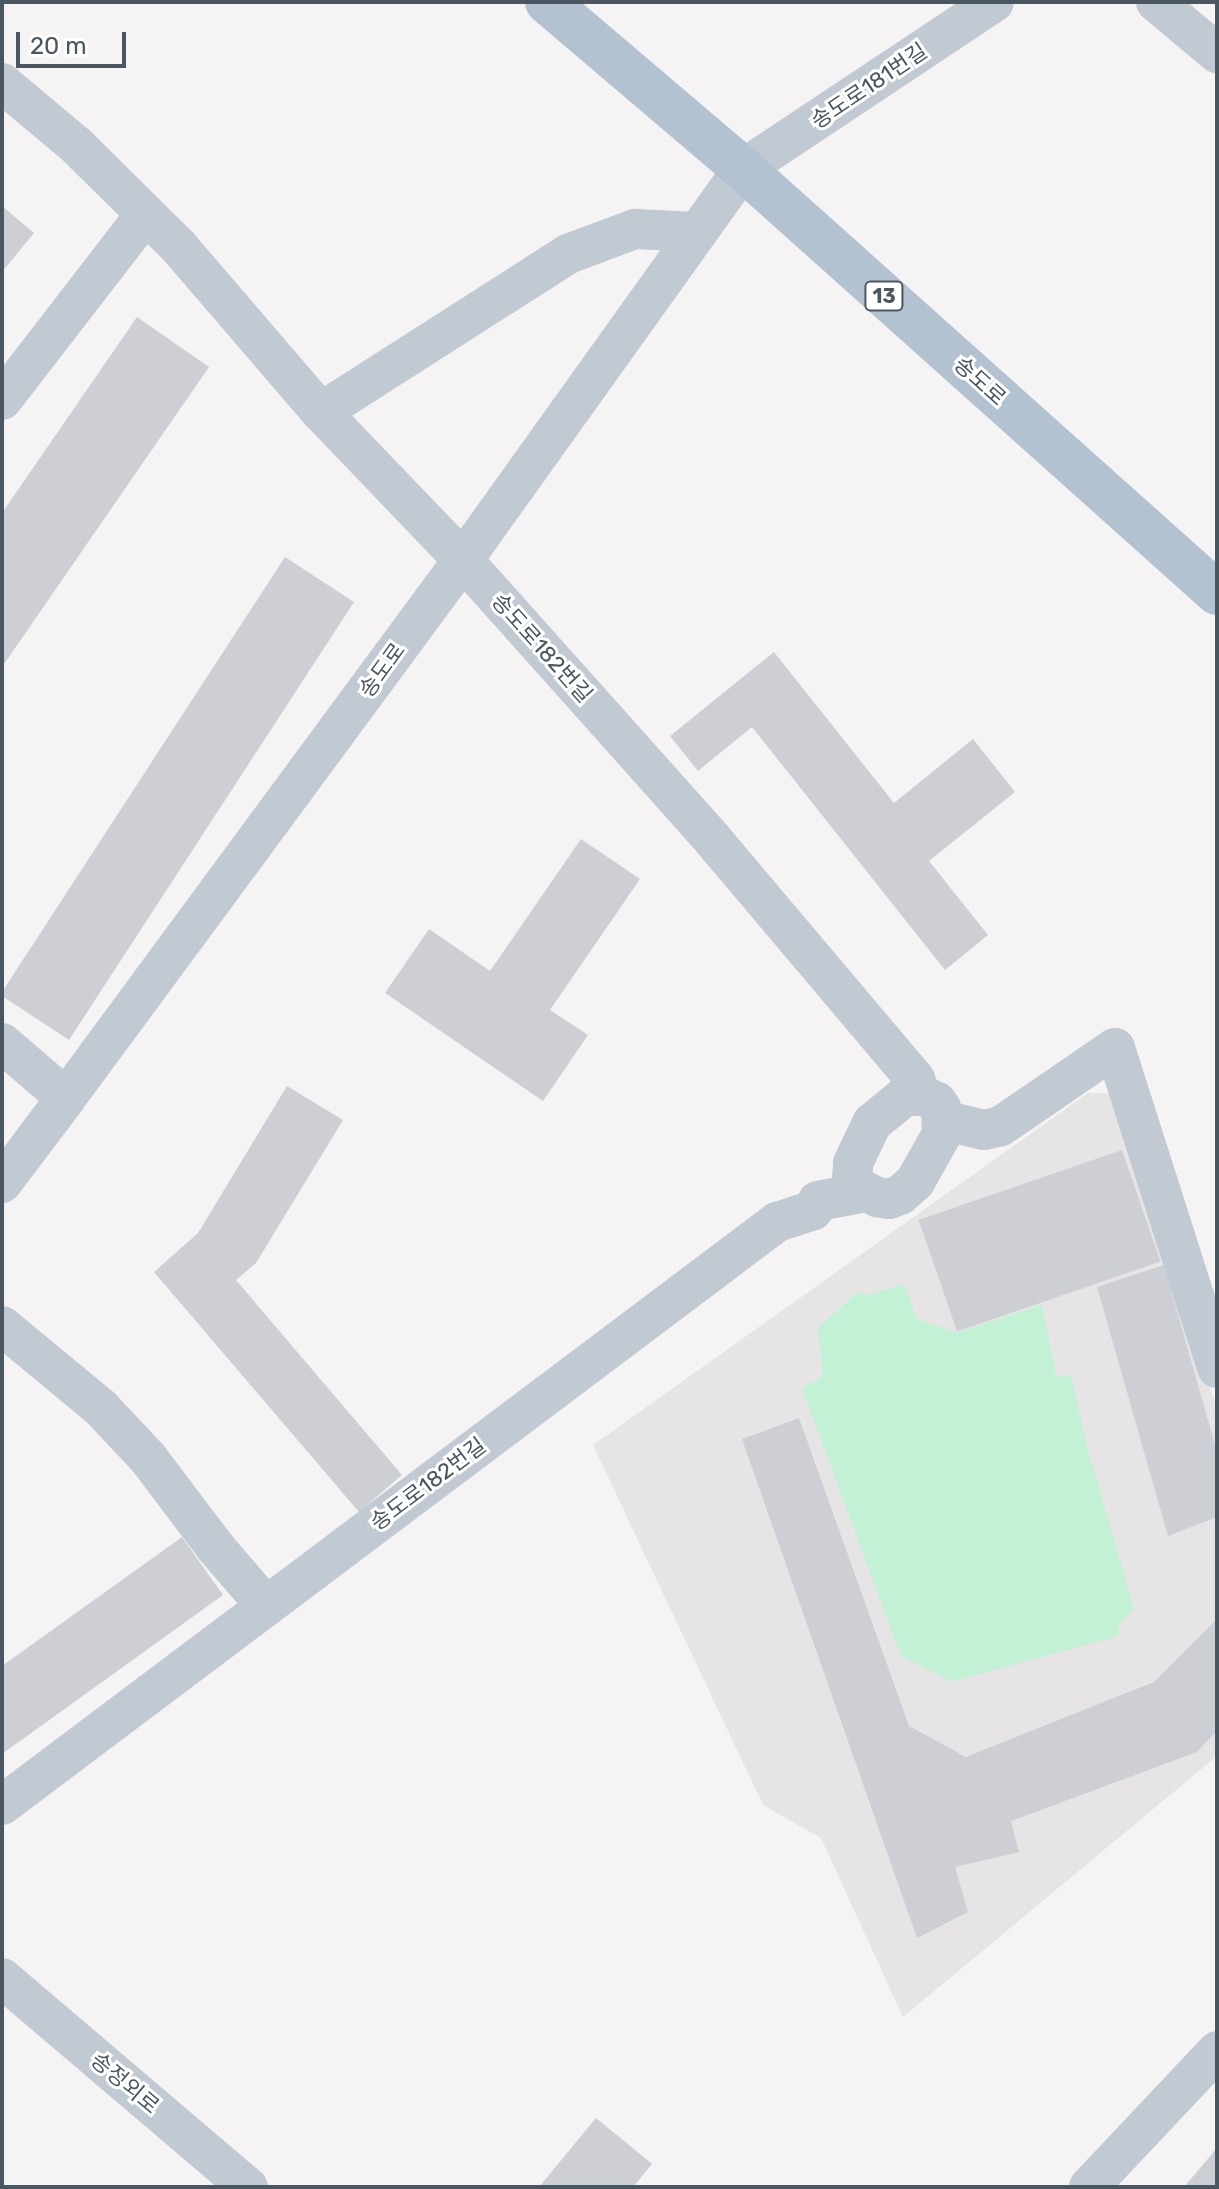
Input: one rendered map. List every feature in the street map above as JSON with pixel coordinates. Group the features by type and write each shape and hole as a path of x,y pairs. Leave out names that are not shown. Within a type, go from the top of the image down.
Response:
{"main road":[{"name":"송도로","path":"547,2 743,169 1217,593"}],"street":[{"name":"송도로181번길","path":"743,169 994,2"},
{"path":"1156,2 1217,53"},
{"name":"송도로182번길","path":"2,83 77,146 146,214 321,412 463,560 713,840 915,1079 932,1108"},
{"name":"송도로","path":"2,1183 463,560 743,169"},
{"path":"2,400 146,214"},
{"path":"321,412 568,254 635,229 696,232"},
{"path":"2,1043 66,1098"},
{"path":"932,1108 942,1134 915,1182 889,1199 866,1192 852,1179 858,1148 872,1123 905,1096 984,1130 1001,1126 1115,1048 1217,1368"},
{"name":"송도로182번길","path":"2,1805 777,1222 813,1210 818,1201 866,1192"},
{"path":"2,1326 101,1408 139,1448 189,1508 216,1548 266,1606"},
{"name":"송정외로","path":"2,1978 248,2187"},
{"path":"1089,2187 1217,2051"}],"shaded area":[{"path":"1088,1093 1111,1093 1217,1408 1217,1756 903,2017 821,1838 763,1805 593,1445"}],"green space":[{"path":"904,1284 917,1319 957,1333 1042,1305 1056,1376 1071,1376 1087,1446 1134,1609 1119,1625 1119,1636 952,1682 901,1656 802,1389 823,1376 818,1328 858,1292 867,1296"}],"building":[{"path":"2,206 34,233 2,272"},
{"path":"137,317 209,367 2,667 2,513"},
{"path":"285,557 354,602 69,1040 2,996 2,992"},
{"path":"774,652 894,803 973,739 1015,792 929,861 988,935 945,970 752,727 698,771 670,736"},
{"path":"581,839 640,879 550,1010 588,1035 543,1101 385,993 429,929 490,971"},
{"path":"287,1086 343,1120 256,1263 236,1280 402,1475 359,1512 154,1272 198,1233"},
{"path":"1122,1150 1160,1262 957,1332 919,1220"},
{"path":"1164,1265 1217,1452 1217,1517 1168,1536 1097,1287"},
{"path":"799,1418 909,1726 966,1757 1154,1682 1217,1619 1217,1731 1197,1752 1011,1821 1019,1852 955,1867 968,1912 917,1938 742,1439"},
{"path":"182,1537 223,1595 2,1754 2,1666"},
{"path":"596,2118 652,2164 633,2187 539,2187"},
{"path":"1217,2148 1217,2187 1184,2187"}]}
